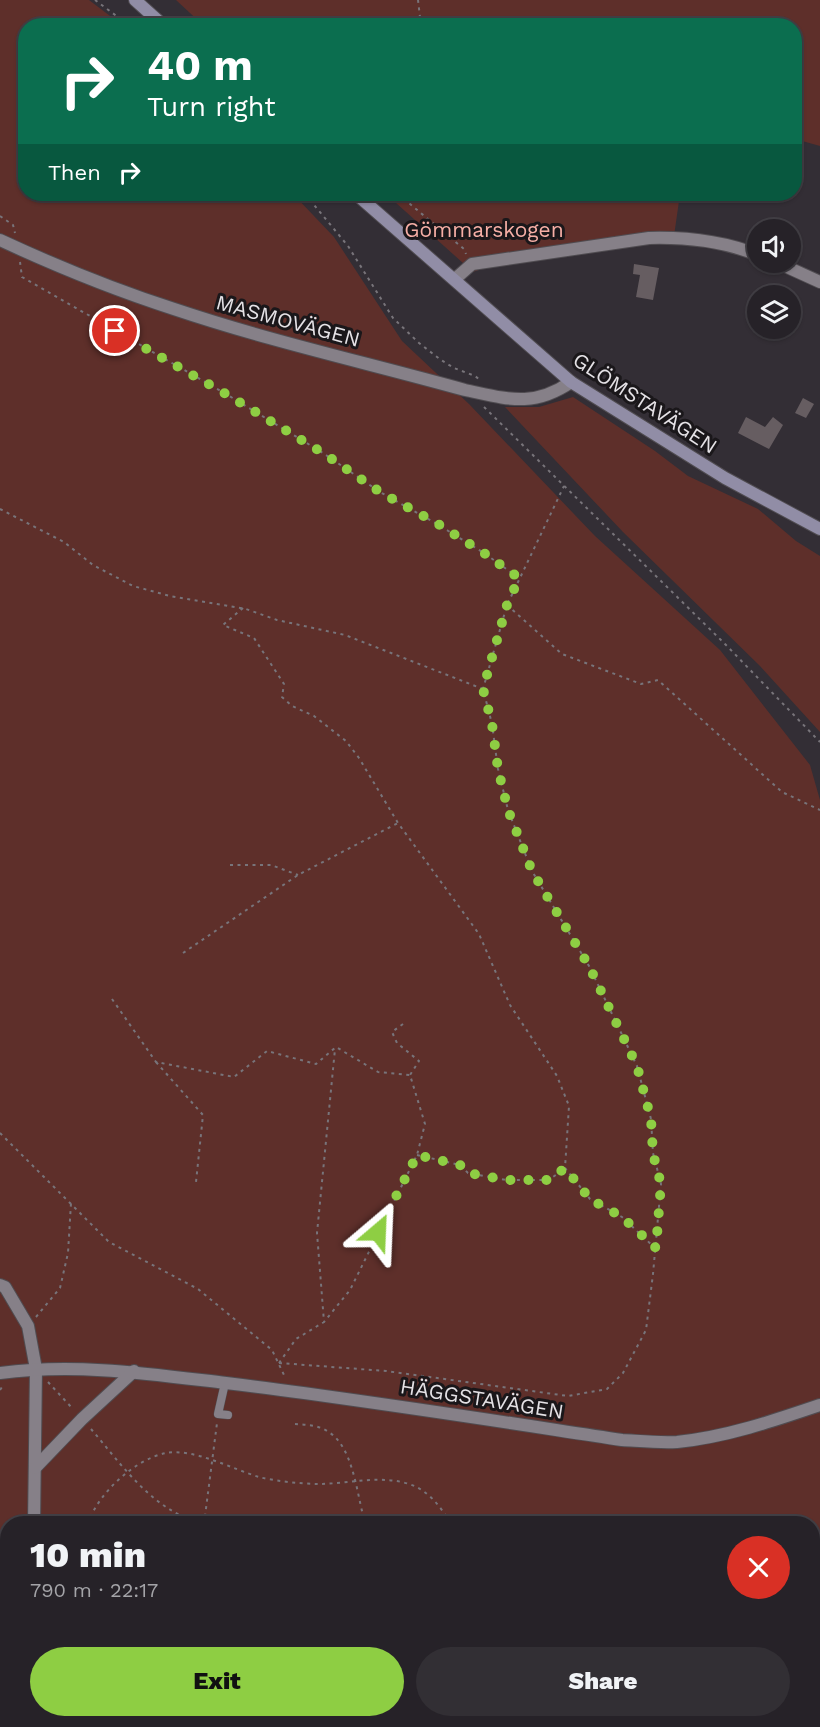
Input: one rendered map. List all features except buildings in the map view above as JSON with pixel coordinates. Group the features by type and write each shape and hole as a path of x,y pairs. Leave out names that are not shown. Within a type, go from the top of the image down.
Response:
{"main road":[{"path":"135,0 155,18"},
{"name":"GLÖMSTAVÄGEN","path":"364,201 571,382 725,478 820,530"}],"street":[{"path":"455,279 472,264 662,238 720,243 747,251"},
{"name":"MASMOVÄGEN","path":"0,240 173,309 244,331 486,394 531,400 554,393 571,382"},
{"path":"800,273 820,282"},
{"path":"0,1285 5,1287 28,1326 36,1369 34,1516"},
{"name":"HÄGGSTAVÄGEN","path":"0,1373 69,1368 134,1371 303,1392 622,1440 651,1442 676,1442 728,1434 820,1406"},
{"path":"35,1468 82,1419 134,1371"}],"lane":[{"path":"225,1383 218,1414 228,1415"}],"path":[{"path":"94,0 119,18"},
{"path":"418,0 420,18"},
{"path":"311,201 348,246 393,318 441,360 475,376 482,382 486,394 482,401 484,407 725,644 820,742"},
{"path":"406,201 464,249 472,264"},
{"path":"0,216 13,225"},
{"path":"22,277 226,394 331,458 380,492 438,524 519,578"},
{"path":"279,1363 386,1371 568,1396 607,1389 623,1373 646,1330 661,1184 653,1154 651,1119 637,1066 589,966 532,871 508,810 483,689 507,605 564,486"},
{"path":"0,509 64,542 93,565 133,586 170,596 243,608 276,620 345,635 483,689"},
{"path":"507,605 562,654 641,684 658,680 782,792 820,810"},
{"path":"243,608 223,625 254,638 284,684 282,697 292,706 314,716 346,741 359,758 398,823 479,934 510,1005 557,1076 570,1106 565,1168 590,1199 622,1217 656,1248"},
{"path":"183,953 298,875 398,823"},
{"path":"230,865 272,866 298,875"},
{"path":"112,999 156,1062 203,1115 196,1182"},
{"path":"279,1363 296,1339 324,1322 350,1290 417,1155 425,1124 410,1075 418,1061 397,1043 392,1032 403,1024"},
{"path":"156,1062 234,1077 267,1052 316,1064 336,1047"},
{"path":"336,1047 378,1072 410,1075"},
{"path":"324,1322 317,1233 336,1047"},
{"path":"0,1133 109,1242 198,1289 272,1350 285,1375"},
{"path":"417,1155 460,1165 468,1173 506,1180 549,1180 565,1168"},
{"path":"28,1326 60,1288 68,1253 71,1203"},
{"path":"36,1369 154,1499 170,1510 185,1516"},
{"path":"206,1516 218,1414"},
{"path":"295,1424 327,1430 340,1441 348,1456 363,1516"},
{"path":"90,1516 127,1471 156,1455 170,1452 211,1460 261,1478 295,1483 321,1484 389,1479 411,1485 431,1497 445,1516"}],"green space":[{"path":"0,0 89,0 113,18 18,18 18,201 300,201 334,237 402,341 469,404 595,536 720,650 810,765 820,800 820,1516 0,1516"},
{"path":"176,0 820,0 820,146 802,141 802,18 195,18"},
{"name":"Gömmarskogen","path":"394,201 679,201 673,243 650,243 484,268 473,272"},
{"path":"573,397 655,451 688,476 758,509 796,541 820,556 820,732 760,666 623,532 505,407 539,407"}],"route":[{"path":"115,331 226,394 346,467 380,492 438,524 519,578 507,605 483,689 492,724 498,769 508,810 532,871 589,966 637,1066 651,1119 653,1154 661,1184 656,1248 622,1217 590,1199 565,1168 549,1180 506,1180 468,1173 460,1165 417,1155 378,1232"}]}
